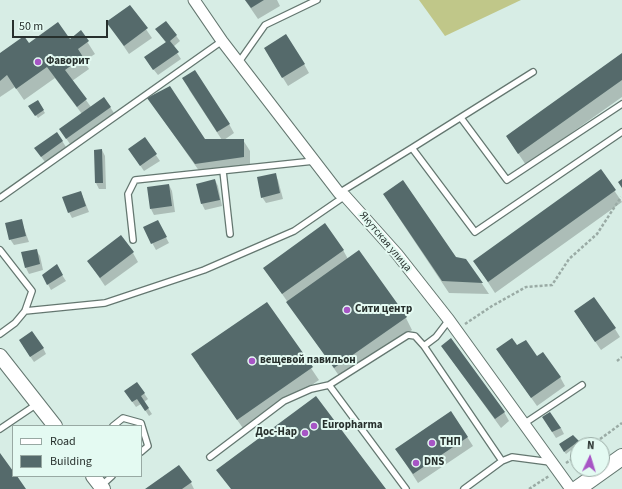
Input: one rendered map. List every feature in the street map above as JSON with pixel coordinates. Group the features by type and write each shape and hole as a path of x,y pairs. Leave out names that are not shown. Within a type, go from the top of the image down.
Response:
{"main road":[{"path":"577,489 622,457"}],"street":[{"name":"Якутская улица","path":"194,0 222,40 314,161 396,254 450,320 571,489"},
{"path":"0,356 54,425"}],"lane":[{"path":"239,62 265,24 318,0"},
{"path":"0,198 222,40"},
{"path":"25,312 105,302 204,270 294,231 342,194 533,72"},
{"path":"461,118 507,180 620,106 622,113"},
{"path":"412,148 475,232 622,132"},
{"path":"133,240 128,194 135,180 314,161"},
{"path":"223,171 230,234"},
{"path":"0,250 32,291 25,312 15,323 0,334"},
{"path":"424,346 436,337 450,320"},
{"path":"210,457 284,401 311,389 329,385 408,335 415,336 424,346 502,461"},
{"path":"329,385 406,489"},
{"path":"525,423 582,385"},
{"path":"0,429 37,404"},
{"path":"114,425 123,418 141,423 142,425"},
{"path":"142,426 148,446 142,451"},
{"path":"464,489 502,461 512,457 552,463"},
{"path":"99,484 110,477"}],"path":[{"path":"456,330 492,306 526,287 552,285 570,259 597,234 622,198 619,194"},
{"path":"617,361 622,358"},
{"path":"603,437 622,424"}],"green space":[{"path":"419,0 521,0 445,36"}],"building":[{"path":"245,0 264,0 251,8"},
{"path":"130,5 148,28 124,46 106,22"},
{"path":"166,21 177,35 170,41 179,52 153,70 144,57 166,42 155,29"},
{"name":"Фаворит","path":"58,22 70,39 81,30 89,41 78,49 83,57 65,70 87,99 77,107 47,67 16,89 7,75 0,81 0,53 24,36 29,43"},
{"path":"286,34 305,64 282,78 264,48"},
{"path":"622,53 622,80 518,154 506,136"},
{"path":"195,70 230,124 217,132 182,78"},
{"path":"170,86 205,139 244,139 244,157 195,164 147,98"},
{"path":"104,97 111,107 66,139 59,129"},
{"path":"38,100 44,110 35,116 28,106"},
{"path":"57,132 63,141 41,157 34,148"},
{"path":"145,137 157,154 140,166 128,149"},
{"path":"102,149 103,183 95,183 94,150"},
{"path":"601,169 616,190 488,282 473,261"},
{"path":"276,173 280,193 261,198 257,177"},
{"path":"215,179 220,200 201,204 196,184"},
{"path":"622,179 622,188 618,182"},
{"path":"403,180 456,257 466,259 483,283 442,281 383,194"},
{"path":"169,184 172,206 150,209 147,187"},
{"path":"81,191 86,206 68,213 62,197"},
{"path":"22,219 26,236 9,240 5,223"},
{"path":"158,220 167,237 151,244 143,227"},
{"path":"325,223 344,250 282,294 263,268"},
{"path":"121,235 134,252 100,278 87,261"},
{"path":"37,249 40,264 25,268 21,252"},
{"name":"Сити центр","path":"359,250 407,317 334,368 286,302"},
{"path":"57,264 63,275 47,285 42,275"},
{"path":"594,297 616,328 595,342 574,311"},
{"name":"вещевой павильон","path":"267,302 313,367 237,420 191,354"},
{"path":"32,331 44,348 30,357 19,340"},
{"path":"451,338 505,412 495,419 441,346"},
{"path":"512,338 517,345 526,340 537,356 543,352 561,377 531,398 496,349"},
{"path":"137,382 145,393 141,396 149,408 145,411 137,399 132,402 124,391"},
{"name":"Дос-Нар","path":"316,396 386,489 231,489 216,470"},
{"name":"ТНП","path":"451,411 468,437 413,474 395,449"},
{"path":"550,412 561,428 552,432 542,417"},
{"path":"573,435 575,437 570,437 570,448 564,452 559,444"},
{"path":"0,453 12,470 12,477 18,477 26,489 0,489"},
{"path":"179,465 192,482 182,489 145,489"}],"place":[{"name":"Фаворит","path":"38,62"},
{"name":"Сити центр","path":"347,310"},
{"name":"вещевой павильон","path":"252,361"},
{"name":"Europharma","path":"314,426"},
{"name":"Дос-Нар","path":"305,433"},
{"name":"ТНП","path":"432,443"},
{"name":"DNS","path":"416,463"}]}
